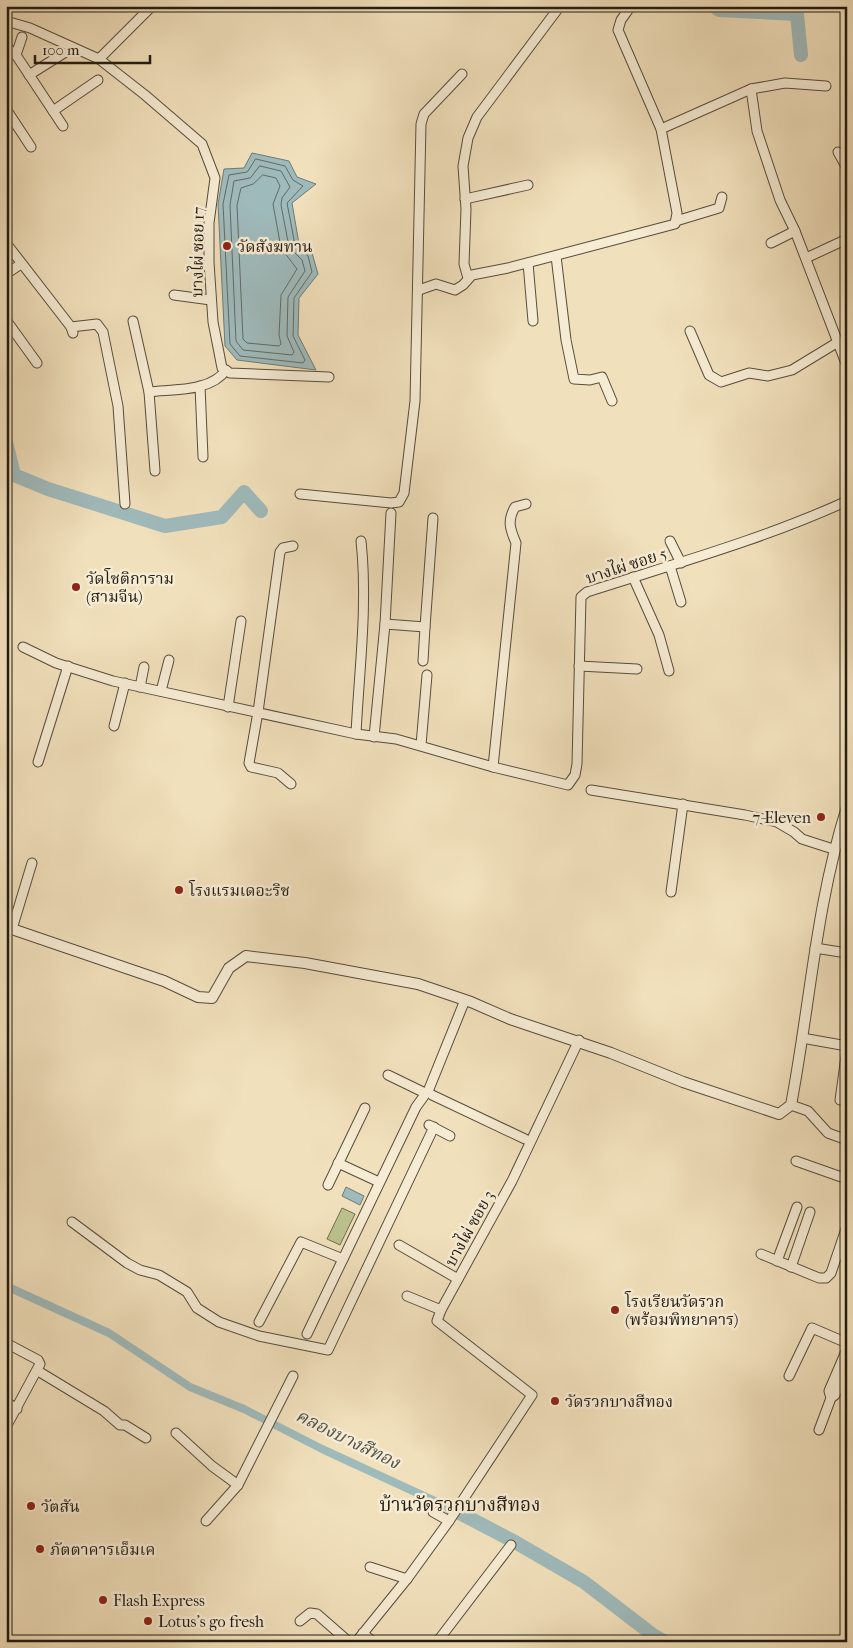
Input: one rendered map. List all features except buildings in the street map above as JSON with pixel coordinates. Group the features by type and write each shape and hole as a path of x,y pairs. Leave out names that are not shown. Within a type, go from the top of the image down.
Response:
{"street":[{"path":"99,59 152,6"},
{"path":"468,278 464,264 465,199 463,166 468,138 477,117 560,6"},
{"path":"631,6 621,20 618,30 661,129 677,213 676,221"},
{"name":"บางไผ่ ซอย 17","path":"6,21 30,28 99,59 145,95 202,144 215,178 209,223 211,300 218,350 222,368 226,370"},
{"path":"16,55 22,38"},
{"path":"6,47 16,55 63,126"},
{"path":"29,75 64,53"},
{"path":"300,494 391,503 398,502 404,493 415,402 419,290 421,124 424,114 462,74"},
{"path":"53,110 98,80"},
{"path":"661,129 751,89 785,83 826,86"},
{"path":"751,89 757,131 780,200 806,258 847,366"},
{"path":"6,109 31,147"},
{"path":"838,152 847,168"},
{"path":"465,199 528,186"},
{"path":"419,290 436,284 455,290 463,285 468,278 671,226 676,221 719,208 722,197"},
{"path":"771,243 795,231"},
{"path":"806,258 847,239"},
{"path":"6,243 72,330 97,324 103,332 118,406 127,499"},
{"path":"556,256 566,340 574,379 590,380 602,377 612,401"},
{"path":"528,263 533,321"},
{"path":"6,274 21,264"},
{"path":"174,295 211,300"},
{"path":"6,320 37,362"},
{"path":"133,321 149,392 155,471"},
{"path":"690,331 709,375 720,382 748,373 768,376 792,370 838,342"},
{"path":"149,392 209,384 221,378 226,370 230,373 329,377"},
{"path":"200,386 203,457"},
{"name":"บางไผ่ ซอย 5","path":"492,767 568,785 575,775 581,597 587,592 670,566 817,514 847,501"},
{"path":"23,647 68,666 140,687 356,734 422,746 492,767 516,543 509,527 510,516 515,507 526,504"},
{"path":"374,737 385,624 391,513"},
{"path":"423,661 433,518"},
{"path":"356,734 362,610 362,541"},
{"path":"670,541 681,562"},
{"path":"292,784 278,774 251,767 249,763 280,552 283,548 293,546"},
{"path":"670,566 681,602"},
{"path":"634,577 659,635 669,671"},
{"path":"228,707 241,621"},
{"path":"385,624 425,628"},
{"path":"162,691 169,660"},
{"path":"38,762 68,666"},
{"path":"579,666 637,668"},
{"path":"140,687 144,667"},
{"path":"422,746 427,674"},
{"path":"114,726 125,683"},
{"path":"590,790 683,804 777,822 802,839 833,850"},
{"path":"671,892 683,804"},
{"path":"32,863 9,928 164,981 198,997 212,998 229,968 246,956 305,963 418,984 465,1000 510,1019 579,1040 682,1082 767,1112 779,1114 791,1105 815,948 833,850 847,807"},
{"path":"815,948 847,954"},
{"path":"307,1334 379,1182 416,1108 427,1093 465,1000"},
{"path":"802,1038 847,1046"},
{"name":"บางไผ่ ซอย 3","path":"441,1310 512,1181 579,1040"},
{"path":"840,1100 847,1050"},
{"path":"388,1076 525,1139"},
{"path":"791,1105 808,1111 828,1134 847,1140"},
{"path":"328,1186 365,1108"},
{"path":"72,1222 127,1263 140,1270 159,1275 188,1292 197,1308 218,1322 259,1336 328,1350 431,1126 450,1136"},
{"path":"796,1161 847,1178"},
{"path":"338,1163 379,1182"},
{"path":"777,1261 797,1207"},
{"path":"791,1267 810,1212"},
{"path":"761,1254 819,1278 826,1278 830,1273 847,1226"},
{"path":"259,1322 301,1242 343,1259"},
{"path":"400,1245 458,1280"},
{"path":"356,1642 407,1579 450,1520 532,1395 438,1321 441,1310 407,1296"},
{"path":"789,1376 812,1328 847,1344"},
{"path":"6,1343 38,1360 40,1364 38,1372 6,1427"},
{"path":"831,1398 829,1391 847,1349"},
{"path":"819,1430 831,1398 835,1395 847,1368"},
{"path":"38,1372 104,1411 120,1425 125,1425 146,1438"},
{"path":"206,1521 238,1485 293,1376"},
{"path":"6,1402 17,1409"},
{"path":"176,1433 212,1466 238,1485"},
{"path":"433,1512 450,1520"},
{"path":"437,1642 510,1545"},
{"path":"370,1567 386,1574 397,1574 407,1579"},
{"path":"300,1621 310,1613 317,1614 350,1642"},
{"path":"363,1633 373,1642"}],"green space":[{"path":"342,1208 355,1214 340,1245 327,1239"}],"water":[{"path":"252,153 289,161 297,177 316,184 292,203 299,244 312,253 318,274 299,298 298,335 316,370 237,360 225,346 218,204 224,169 244,168"},
{"path":"346,1187 364,1196 360,1205 342,1196"}],"waterway":[{"path":"714,6 719,10 797,14 801,55"},
{"path":"6,442 14,475 48,489 165,526 222,517 244,492 261,511"},
{"path":"839,848 847,846"},
{"name":"คลองบางสีทอง","path":"6,1286 109,1333 190,1387 244,1409 322,1449 452,1509"},
{"name":"คลองบางสีทอง","path":"452,1509 515,1542 584,1582 653,1635 665,1642"}],"place":[{"name":"วัดสังฆทาน","path":"227,246"},
{"name":"วัดโชติการาม (สามจีน)","path":"76,587"},
{"name":"7-Eleven","path":"821,817"},
{"name":"โรงแรมเดอะริช","path":"179,890"},
{"name":"โรงเรียนวัดรวก (พร้อมพิทยาคาร)","path":"615,1310"},
{"name":"วัดรวกบางสีทอง","path":"555,1401"},
{"name":"วัตสัน","path":"31,1506"},
{"name":"ภัตตาคารเอ็มเค","path":"40,1549"},
{"name":"Flash Express","path":"103,1600"},
{"name":"Lotus's go fresh","path":"148,1621"}],"district":[{"name":"บ้านวัดรวกบางสีทอง","path":"460,1504"}]}
